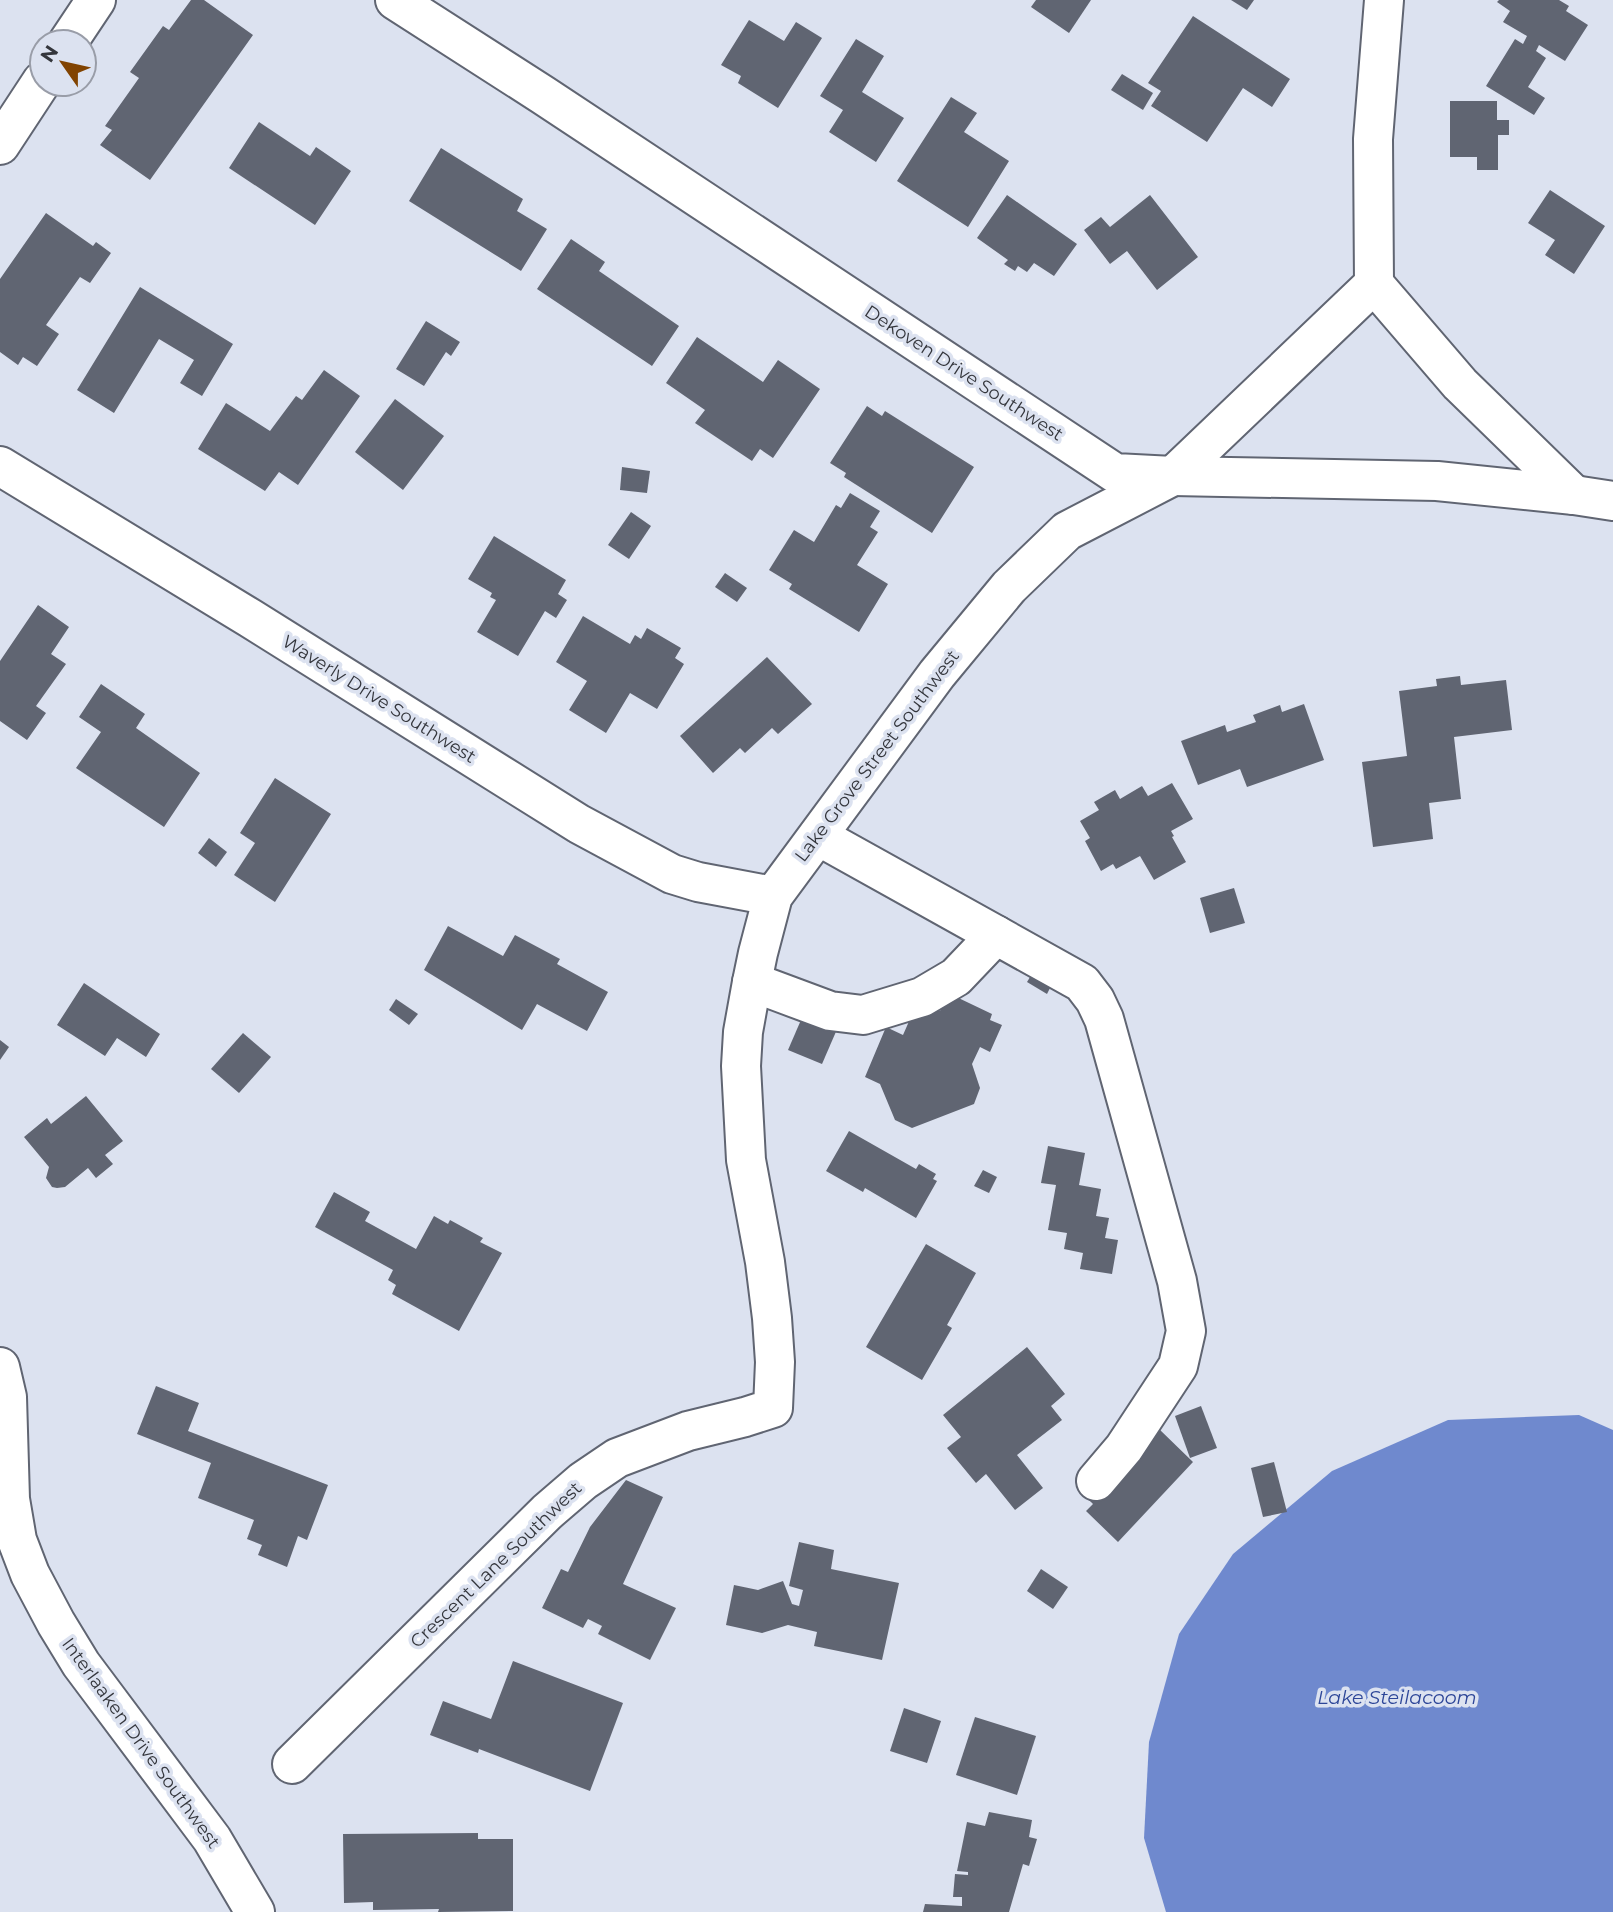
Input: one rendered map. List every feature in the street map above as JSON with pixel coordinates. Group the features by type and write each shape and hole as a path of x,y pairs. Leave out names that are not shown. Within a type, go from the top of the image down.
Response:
{"street":[{"path":"77,28 96,0"},
{"name":"Dekoven Drive Southwest","path":"396,0 543,94 1115,473 1437,481 1613,501"},
{"path":"1384,0 1373,139 1374,284 1460,384 1574,495"},
{"path":"0,145 31,98"},
{"name":"Lake Grove Street Southwest","path":"773,1408 775,1362 772,1318 765,1262 746,1160 741,1066 743,1032 752,982 773,896 937,674 1009,587 1067,531 1173,476 1374,284"},
{"name":"Waverly Drive Southwest","path":"0,467 250,618 579,824 673,874 698,882 773,896"},
{"path":"818,836 1082,984 1096,1000 1104,1019 1169,1254 1186,1331 1178,1366 1124,1448 1096,1481"},
{"path":"752,982 830,1011 863,1015 922,997 957,977 996,935"},
{"name":"Interlaaken Drive Southwest","path":"0,1367 7,1397 10,1499 17,1540 30,1574 81,1664 212,1839 255,1912"},
{"name":"Crescent Lane Southwest","path":"292,1764 547,1512 583,1481 617,1458 688,1431 745,1418 773,1408"}],"water":[{"name":"Lake Steilacoom","path":"1579,1415 1613,1430 1613,1912 1166,1912 1144,1838 1149,1742 1179,1634 1233,1554 1332,1471 1448,1420"}],"building":[{"path":"191,0 204,0 253,35 150,180 100,145 112,130 105,126 139,78 130,72 163,26 169,30"},
{"path":"1036,0 1091,0 1069,33 1031,7"},
{"path":"1231,0 1254,0 1247,10"},
{"path":"1559,0 1569,6 1566,11 1588,25 1565,61 1539,45 1536,51 1546,58 1528,87 1545,98 1534,115 1486,86 1515,39 1523,44 1527,36 1503,22 1510,11 1497,2"},
{"path":"1193,16 1290,79 1272,107 1243,88 1207,142 1151,106 1161,91 1148,83"},
{"path":"749,20 784,41 796,22 822,38 778,108 738,83 741,76 721,65"},
{"path":"856,39 884,56 862,92 904,118 876,162 829,132 843,110 820,96"},
{"path":"1122,74 1153,93 1143,110 1111,90"},
{"path":"951,97 977,113 964,132 1009,161 968,227 897,181"},
{"path":"1450,101 1497,101 1497,120 1509,120 1509,135 1498,135 1498,170 1477,170 1477,157 1450,157"},
{"path":"259,122 310,156 316,147 351,171 315,225 229,168"},
{"path":"441,148 523,199 517,211 547,229 521,271 409,201"},
{"path":"1550,190 1605,226 1574,274 1545,255 1555,240 1528,223"},
{"path":"1007,195 1077,244 1054,276 1034,263 1027,272 1018,266 1015,271 1004,264 1008,260 977,238"},
{"path":"1150,195 1198,257 1157,290 1127,251 1110,264 1084,230 1101,217 1110,227"},
{"path":"46,213 93,246 96,242 111,253 90,283 80,277 46,325 59,334 37,366 23,357 18,365 0,352 0,279"},
{"path":"571,239 605,262 599,271 679,326 652,366 537,289"},
{"path":"140,287 233,344 202,396 180,383 194,360 159,339 114,413 77,390"},
{"path":"426,321 460,342 451,356 446,352 424,386 396,369"},
{"path":"697,337 763,382 778,360 820,389 773,458 760,449 752,461 695,423 705,410 666,383"},
{"path":"324,370 360,396 298,485 279,472 265,491 198,449 226,403 270,431 296,396 302,400"},
{"path":"395,399 444,436 403,490 355,452"},
{"path":"867,406 882,416 885,411 974,467 932,533 844,477 846,473 830,463"},
{"path":"622,467 650,471 647,493 620,490"},
{"path":"850,493 880,511 870,527 878,532 857,565 888,584 859,632 789,589 792,584 769,570 794,530 814,542 836,505 841,508"},
{"path":"631,512 651,526 629,559 608,545"},
{"path":"494,536 566,580 558,594 567,600 556,618 545,611 518,656 477,632 496,600 490,597 492,593 468,579"},
{"path":"725,573 747,588 737,602 715,587"},
{"path":"38,605 69,627 51,654 66,664 36,706 46,713 27,740 0,721 0,661"},
{"path":"583,616 630,644 635,635 641,639 647,628 681,648 675,658 684,664 657,709 630,693 606,733 569,710 587,681 556,662"},
{"path":"767,657 812,704 778,734 772,728 745,753 740,748 713,773 680,736"},
{"path":"1460,676 1461,685 1506,680 1512,730 1454,737 1461,799 1429,803 1433,839 1373,847 1362,762 1407,756 1399,691 1437,686 1436,679"},
{"path":"101,684 145,714 136,728 200,773 164,827 76,768 101,732 79,717"},
{"path":"1304,704 1324,760 1247,787 1240,769 1198,785 1181,741 1225,725 1227,732 1256,722 1253,715 1280,705 1282,712"},
{"path":"275,778 331,814 275,902 234,875 255,843 240,833"},
{"path":"1172,783 1193,819 1171,831 1186,862 1154,880 1140,856 1116,869 1113,864 1101,871 1085,841 1090,838 1080,821 1099,810 1094,802 1115,790 1120,799 1142,786 1148,796"},
{"path":"209,838 227,852 216,867 198,853"},
{"path":"1234,888 1245,923 1210,933 1200,898"},
{"path":"448,926 503,956 515,935 560,959 557,964 608,992 587,1031 537,1004 522,1030 424,970"},
{"path":"1035,969 1054,980 1047,994 1027,982"},
{"path":"84,983 160,1034 146,1057 117,1038 105,1056 57,1025"},
{"path":"948,993 992,1014 990,1020 1002,1025 990,1052 980,1047 972,1064 980,1088 974,1104 912,1128 895,1120 880,1084 865,1077 886,1027 903,1035 918,1001 940,1011"},
{"path":"396,999 418,1014 409,1025 389,1010"},
{"path":"804,1013 838,1027 822,1064 788,1050"},
{"path":"243,1033 271,1057 239,1093 211,1069"},
{"path":"0,1040 9,1047 0,1060"},
{"path":"86,1096 123,1141 105,1155 113,1164 96,1178 88,1168 65,1187 52,1187 46,1178 49,1167 24,1137 47,1118 51,1124"},
{"path":"849,1131 916,1169 919,1164 936,1174 933,1179 937,1181 916,1218 865,1188 863,1192 826,1171"},
{"path":"1048,1146 1085,1153 1079,1185 1101,1189 1096,1216 1109,1218 1105,1238 1118,1240 1112,1274 1080,1269 1083,1253 1064,1249 1067,1233 1048,1230 1056,1185 1041,1183"},
{"path":"983,1170 997,1177 989,1193 974,1186"},
{"path":"334,1192 370,1212 365,1221 416,1249 434,1216 448,1224 450,1220 483,1238 480,1242 502,1253 459,1331 392,1294 396,1285 388,1280 393,1270 315,1227"},
{"path":"926,1244 976,1273 947,1325 952,1328 922,1380 866,1347"},
{"path":"1027,1347 1065,1394 1051,1406 1062,1420 1017,1455 1043,1488 1015,1510 986,1474 976,1483 947,1448 961,1437 943,1415"},
{"path":"156,1386 199,1403 188,1431 328,1485 307,1540 298,1536 287,1567 258,1555 262,1545 247,1539 254,1520 198,1498 211,1463 137,1434"},
{"path":"1201,1406 1217,1448 1190,1458 1175,1416"},
{"path":"1158,1428 1193,1462 1118,1542 1086,1511 1093,1504 1089,1500"},
{"path":"1274,1462 1287,1512 1263,1517 1251,1468"},
{"path":"626,1480 663,1497 623,1584 676,1608 650,1660 598,1634 602,1626 588,1619 583,1628 542,1608 561,1569 568,1572 590,1527"},
{"path":"799,1542 834,1550 831,1569 899,1583 882,1660 814,1646 817,1632 788,1625 762,1633 726,1625 734,1585 758,1590 783,1581 792,1604 799,1606 803,1590 789,1586"},
{"path":"1041,1569 1068,1587 1053,1609 1027,1591"},
{"path":"513,1661 623,1703 590,1791 479,1749 478,1753 430,1735 443,1701 491,1719"},
{"path":"904,1708 941,1721 927,1763 890,1751"},
{"path":"975,1717 1036,1736 1017,1795 956,1775"},
{"path":"989,1812 1032,1820 1029,1837 1037,1839 1029,1866 1023,1864 1009,1912 923,1912 925,1904 962,1906 962,1897 953,1897 955,1874 968,1875 968,1872 957,1871 967,1822 985,1826"},
{"path":"478,1833 478,1839 513,1839 513,1911 373,1910 373,1902 344,1903 343,1834"}]}
